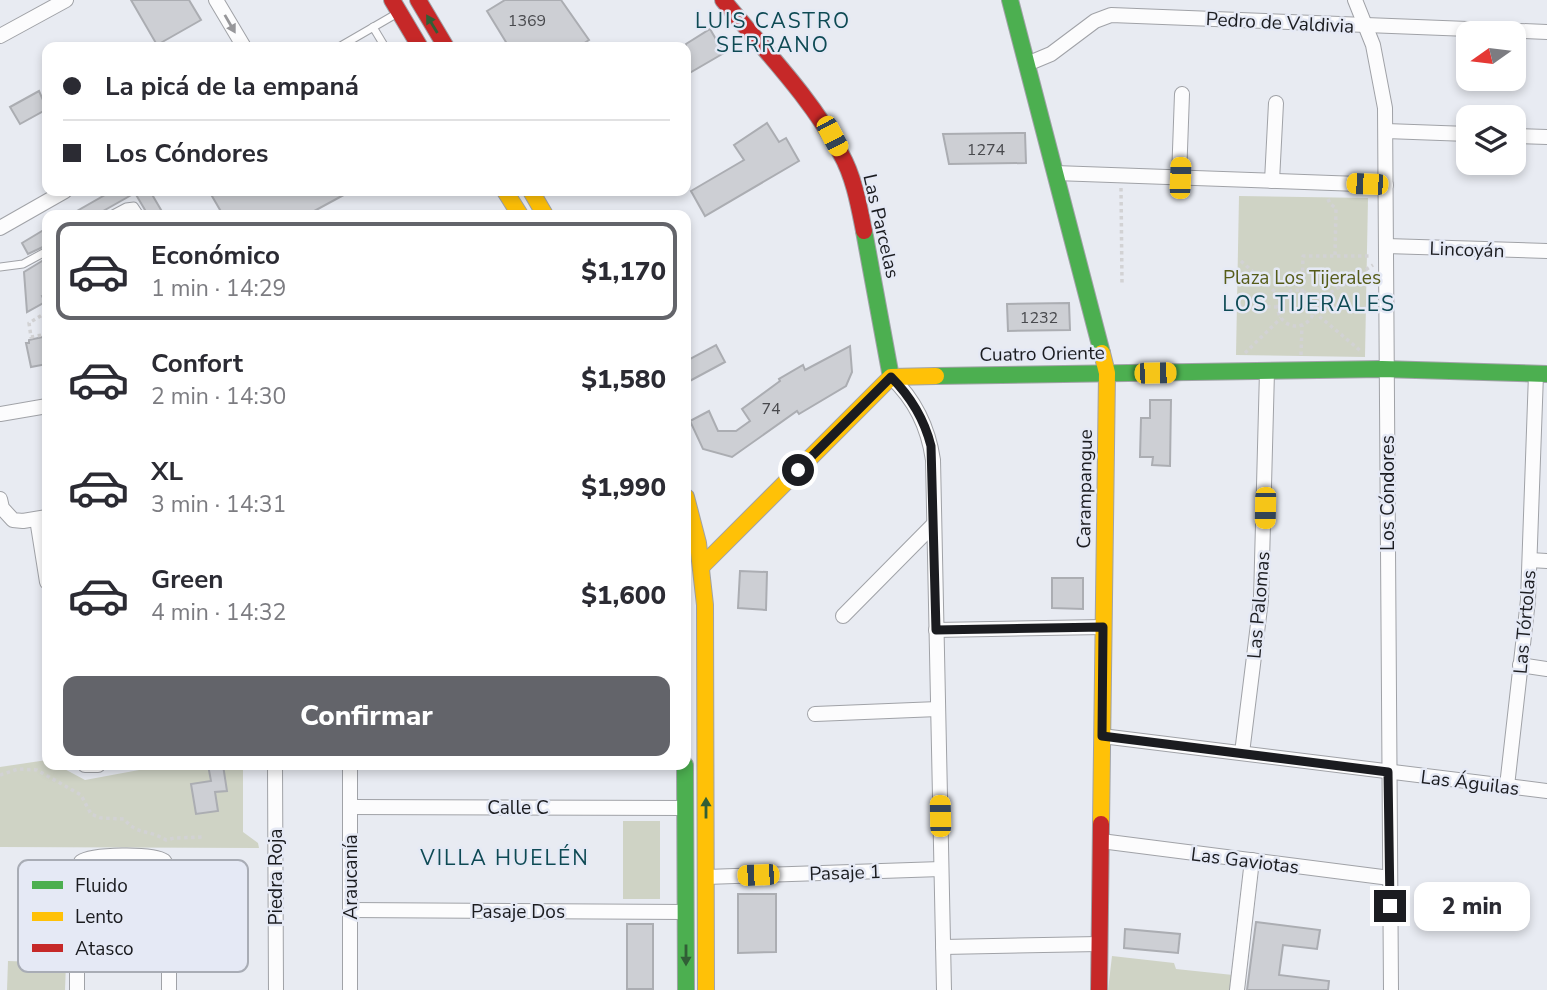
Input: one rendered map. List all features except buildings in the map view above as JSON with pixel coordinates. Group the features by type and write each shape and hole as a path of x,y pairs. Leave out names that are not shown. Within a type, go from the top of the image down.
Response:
{"street":[{"path":"0,36 66,0"},
{"path":"216,0 241,42"},
{"path":"418,0 443,42"},
{"name":"Las Parcelas","path":"723,0 820,118 842,155 850,174 862,222 891,377"},
{"name":"Carampangue","path":"1010,0 1107,373 1099,990"},
{"name":"Los Cóndores","path":"1354,0 1366,26 1378,65 1386,131 1384,370 1391,990"},
{"path":"396,6 417,42"},
{"name":"Pedro de Valdivia","path":"1027,64 1051,54 1095,21 1111,15 1547,32"},
{"path":"1180,178 1182,94"},
{"path":"1272,181 1276,103"},
{"path":"1386,131 1456,134"},
{"path":"1526,136 1547,137"},
{"path":"1055,173 1386,185"},
{"path":"0,228 56,196"},
{"name":"Lincoyán","path":"1386,251 1547,251"},
{"name":"Cuatro Oriente","path":"891,377 1300,370 1541,374"},
{"name":"Las Palomas","path":"1242,753 1262,586 1267,371"},
{"name":"Las Tórtolas","path":"1507,786 1540,457 1541,374"},
{"path":"691,580 701,567 891,377 914,404 928,433 933,460 944,990"},
{"path":"0,414 42,407"},
{"path":"0,499 2,508 13,520 18,522 42,518"},
{"path":"691,516 698,543 706,633 706,990"},
{"path":"843,616 934,524"},
{"path":"1530,560 1547,561"},
{"path":"936,630 1103,627"},
{"path":"1520,666 1547,669"},
{"path":"815,714 938,709"},
{"name":"Las Águilas","path":"1102,736 1547,791"},
{"name":"Piedra Roja","path":"275,770 276,990"},
{"name":"Araucanía","path":"350,770 350,990"},
{"path":"685,770 686,990"},
{"name":"Calle C","path":"350,807 686,808"},
{"name":"Las Gaviotas","path":"1101,841 1390,878"},
{"path":"83,860 88,857 153,856 162,860"},
{"path":"1237,990 1252,860"},
{"name":"Pasaje 1","path":"706,877 941,869"},
{"name":"Pasaje Dos","path":"350,910 686,912"},
{"path":"943,947 1099,944"},
{"path":"77,972 77,990"},
{"path":"169,972 169,990"}],"lane":[{"path":"348,42 373,27 396,6"},
{"path":"373,27 382,42"},
{"path":"121,210 131,205 135,205 138,210"},
{"path":"0,267 23,264 42,254"}],"path":[{"path":"1121,176 1122,283"},
{"path":"1329,183 1328,201 1336,208 1335,256"},
{"path":"1302,292 1303,256 1386,251"},
{"path":"1313,308 1386,251"},
{"path":"1241,261 1281,298"},
{"path":"1291,291 1302,292 1311,299 1313,308 1310,320 1302,325 1290,325 1281,318 1278,307 1281,298 1291,291"},
{"path":"1239,306 1278,307"},
{"path":"1313,308 1386,308"},
{"path":"1313,308 1384,370"},
{"path":"42,315 29,323 31,337 42,335"},
{"path":"1226,372 1281,318"},
{"path":"1300,370 1302,325"},
{"path":"0,775 18,769 37,770 81,795 91,814 101,818 124,819 132,829 156,834 166,840 205,837"}],"green space":[{"name":"Plaza Los Tijerales","path":"1239,196 1368,198 1365,357 1236,355"},
{"path":"42,761 42,770 66,770 85,780 139,770 243,770 243,832 258,843 259,848 0,847 0,767"},
{"path":"623,821 660,821 660,899 623,899"},
{"path":"1112,956 1174,963 1176,969 1233,975 1232,990 1108,990"},
{"path":"8,961 18,961 18,972 66,972 65,990 7,990"}],"traffic: fast":[{"path":"1010,0 1102,353"},
{"path":"864,231 891,377"},
{"path":"936,376 1382,369 1547,374"},
{"path":"685,770 686,990"}],"traffic: slow":[{"path":"508,196 517,210"},
{"path":"534,196 542,210"},
{"path":"1101,824 1107,373 1102,353"},
{"path":"701,567 891,377 936,376"},
{"path":"691,516 698,543 705,605 706,990"}],"traffic: jam":[{"path":"392,0 417,42"},
{"path":"418,0 443,42"},
{"path":"723,0 786,74 829,133 849,172 864,231"},
{"path":"1099,990 1101,824"}],"district":[{"name":"LUIS CASTRO SERRANO","path":"773,33"},
{"name":"LOS TIJERALES","path":"1309,304"},
{"name":"VILLA HUELÉN","path":"505,858"}],"route":[{"path":"798,470 891,377 904,389 914,404 931,446 936,630 1103,627 1102,736 1388,772 1390,906"}]}
